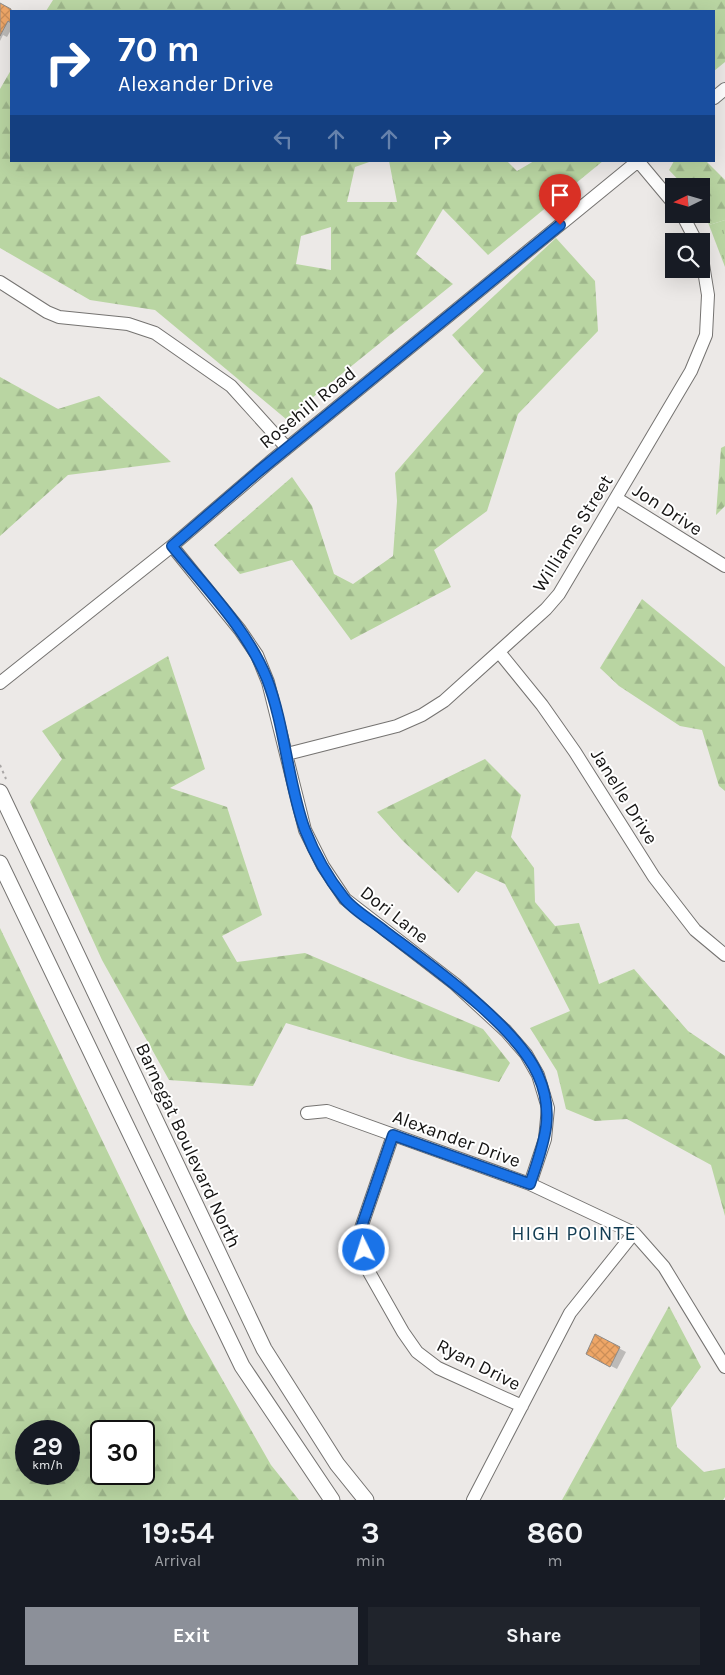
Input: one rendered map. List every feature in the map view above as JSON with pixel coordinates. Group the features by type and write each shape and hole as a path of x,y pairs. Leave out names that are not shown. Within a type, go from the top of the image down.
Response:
{"street":[{"path":"715,97 725,89"},
{"name":"Rosehill Road","path":"0,683 172,546 287,448 637,162"},
{"path":"639,162 665,193"},
{"name":"Williams Street","path":"286,754 397,726 422,715 444,701 546,609 559,594 691,371 706,335 708,295 705,278"},
{"path":"0,282 47,312 59,317 128,324 155,333 230,386 287,448"},
{"name":"Jon Drive","path":"616,498 725,566"},
{"name":"Dori Lane","path":"172,546 240,630 257,655 268,682 305,830 323,866 345,899 455,984 506,1031 526,1054 538,1075 548,1108 545,1139 530,1184"},
{"name":"Janelle Drive","path":"499,652 542,705 576,752 654,877 695,930 725,955"},
{"name":"Barnegat Boulevard North","path":"0,792 264,1349 337,1464 366,1500"},
{"path":"0,863 242,1366 332,1500"},
{"name":"Alexander Drive","path":"307,1113 327,1111 530,1184 634,1233 664,1267 725,1367"},
{"name":"Ryan Drive","path":"393,1135 360,1231 369,1272 403,1332 417,1352 438,1368 522,1406"},
{"path":"473,1500 570,1313 634,1233"}],"green space":[{"path":"53,0 725,0 725,62 715,70 715,10 47,10"},
{"path":"10,72 10,162 369,162 355,167 347,202 397,202 389,162 508,162 517,171 532,162 602,162 488,255 443,209 416,254 453,284 286,419 155,310 90,300 0,248 0,89","holes":["331,227 331,270 296,264 301,236"]},
{"path":"673,162 707,162 725,180 725,220 709,225 708,223 710,223 710,178 676,178 669,170"},
{"path":"725,220 725,267 709,225"},
{"path":"556,238 595,281 598,331 518,414 487,511 434,550 451,587 351,640 292,560 240,574 214,545 292,477 312,506 334,574 353,584 393,556 397,501 395,473 484,371 452,335"},
{"path":"0,377 58,409 99,396 171,462 68,475 0,536"},
{"path":"725,446 725,506 716,515 721,448"},
{"path":"642,599 725,667 725,791 719,786 702,730 680,726 619,686 600,668"},
{"path":"168,656 205,769 170,788 227,807 262,915 222,936 237,962 305,953 483,1029 510,1063 499,1082 408,1059 286,1023 253,1086 169,1080 102,960 30,802 62,759 42,731"},
{"path":"485,759 521,795 511,837 534,868 535,902 555,926 579,923 599,984 634,969 688,1031 725,1056 725,1216 711,1165 627,1119 595,1121 566,1109 557,1071 530,1028 570,1011 505,884 476,871 458,893 402,840 377,812"},
{"path":"0,928 189,1321 271,1465 299,1500 0,1500"},
{"path":"669,1306 701,1367 671,1408 677,1447 704,1472 725,1468 725,1497 723,1500 562,1500"}],"building":[{"path":"0,3 11,10 10,22 8,21 0,36"},
{"path":"595,1334 620,1347 610,1367 586,1354"}],"district":[{"name":"HIGH POINTE","path":"574,1233"}],"route":[{"path":"364,1250 360,1231 393,1135 530,1184 545,1139 548,1108 538,1075 526,1054 506,1031 455,984 345,899 323,866 305,830 268,682 257,655 240,630 172,546 259,471 560,225"}]}
